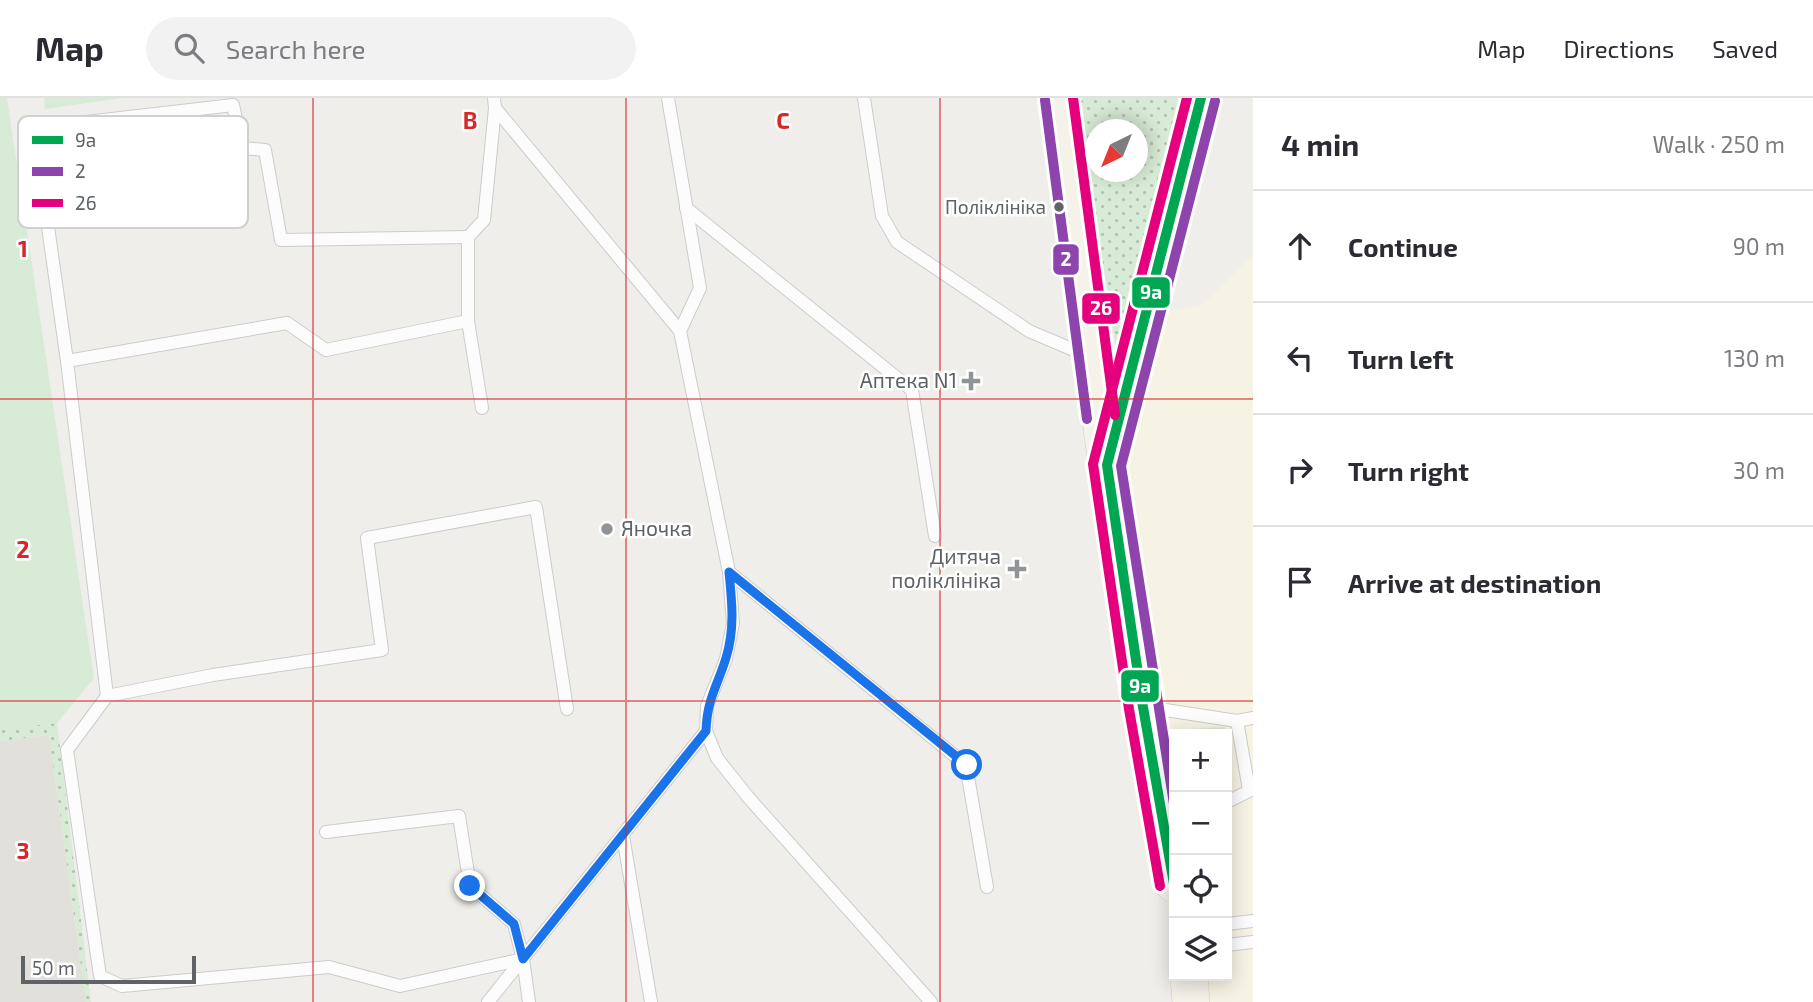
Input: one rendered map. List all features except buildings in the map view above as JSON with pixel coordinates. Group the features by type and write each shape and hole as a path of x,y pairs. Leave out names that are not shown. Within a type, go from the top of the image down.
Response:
{"main road":[{"path":"1059,98 1107,465 1143,707 1169,832"},
{"path":"1189,981 1191,1002"}],"lane":[{"path":"668,98 700,288 680,331"},
{"path":"864,98 882,216 897,242 1028,331 1095,358"},
{"path":"1107,465 1201,98"},
{"path":"482,408 468,321 468,237 484,220 495,103"},
{"path":"495,103 680,331 729,572 733,623 726,659 706,706 706,731 717,758 748,797 930,1002"},
{"path":"138,116 233,105 235,116"},
{"path":"248,149 265,150 281,240 468,237"},
{"path":"686,208 912,390 935,536"},
{"path":"48,228 67,360 107,696"},
{"path":"67,360 287,323 326,350 468,321"},
{"path":"523,959 400,986 329,967 122,986 100,976 67,750 107,696 213,674 382,650 367,538 536,508 566,709"},
{"path":"729,572 967,765 987,887"},
{"path":"1143,707 1237,721 1253,718"},
{"path":"1232,800 1251,790 1237,721"},
{"path":"488,1002 706,731"},
{"path":"326,832 459,816 470,886 514,924 523,959 529,1002"},
{"path":"623,836 651,1002"},
{"path":"1232,924 1253,921"},
{"path":"1232,944 1253,942"}],"shaded area":[{"path":"1253,255 1253,1002 1182,1002 1179,981 1232,981 1232,729 1169,729 1169,915 1101,467 1140,316 1202,305"},
{"path":"49,735 86,1002 0,1002 0,741"}],"green space":[{"path":"0,98 7,98 18,171 18,228 26,228 94,678 57,723 0,729"},
{"path":"44,98 122,98 45,109"},
{"path":"1076,98 1185,98 1116,349 1089,182 1148,182 1148,119 1085,119 1085,154"},
{"path":"57,723 91,1002 86,1002 49,735 0,741 0,729"},
{"path":"1225,727 1225,729 1191,729"}],"transit line":[{"name":"26","path":"1073,98 1115,415"},
{"name":"26","path":"1160,886 1129,709 1093,464 1187,98"},
{"name":"9а","path":"1169,855 1143,707 1107,465 1201,98"},
{"name":"2","path":"1045,100 1087,419"},
{"name":"2","path":"1172,792 1121,466 1215,101"}],"place":[{"name":"Поліклініка","path":"1059,207"},
{"name":"Аптека N1","path":"971,381"},
{"name":"Яночка","path":"607,529"},
{"name":"Дитяча поліклініка","path":"1017,569"}],"route":[{"path":"470,886 514,924 523,959 706,731 706,706 726,659 733,623 729,572 967,765"}]}
